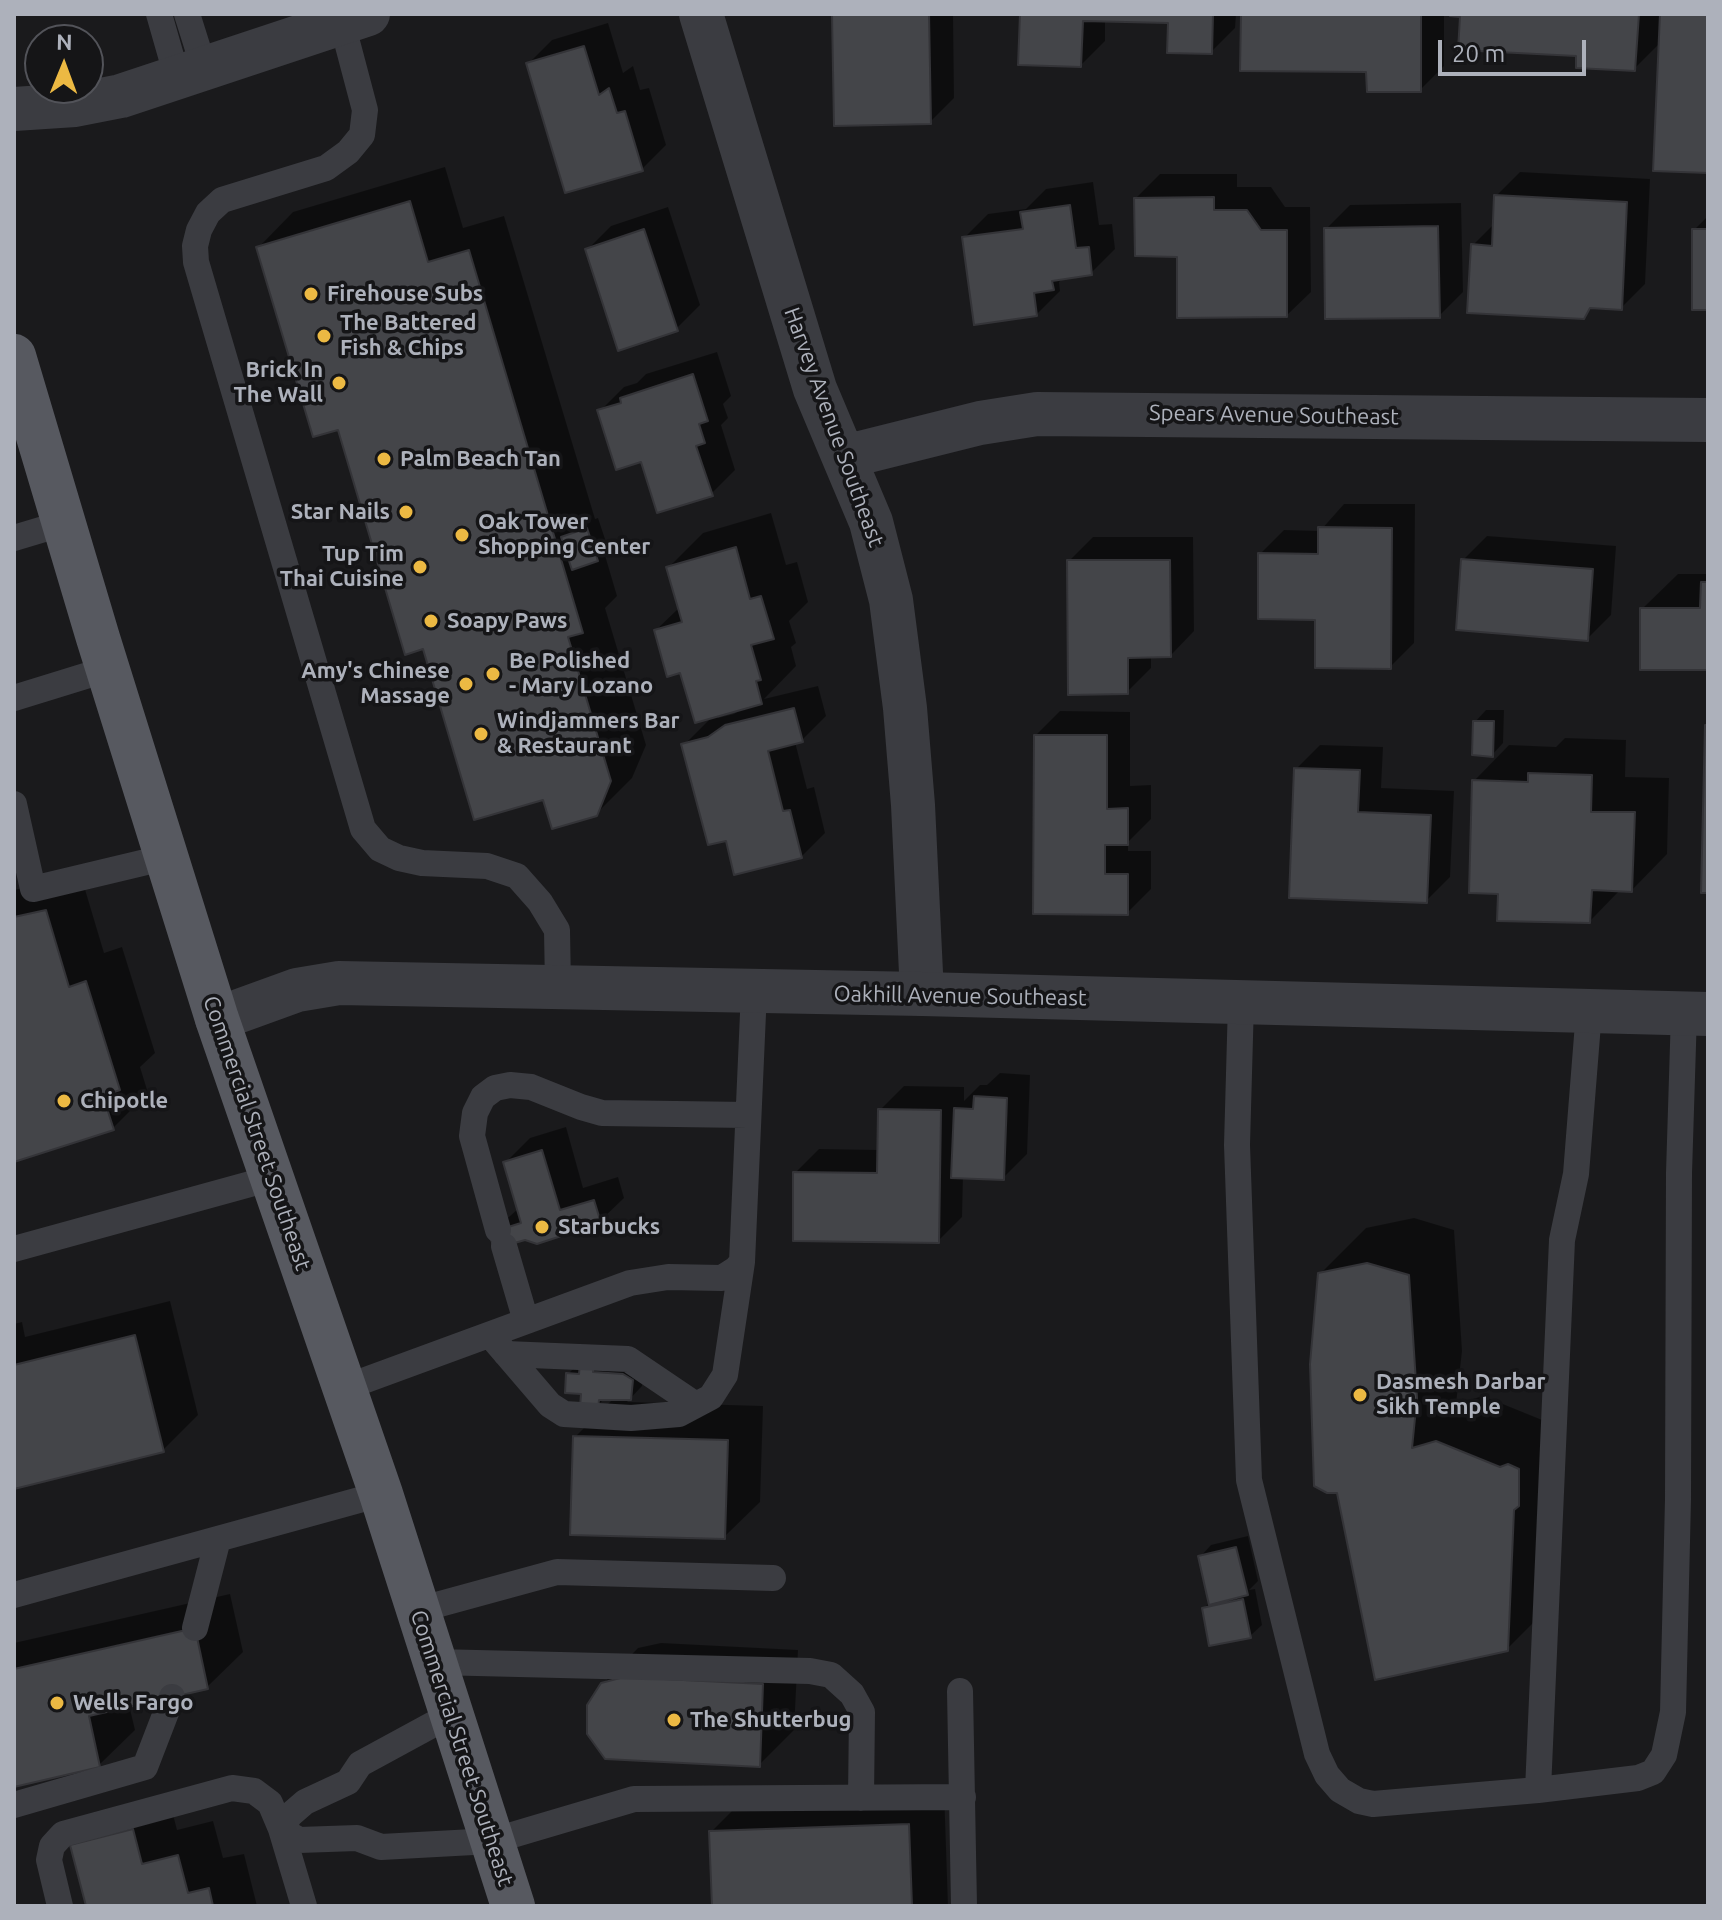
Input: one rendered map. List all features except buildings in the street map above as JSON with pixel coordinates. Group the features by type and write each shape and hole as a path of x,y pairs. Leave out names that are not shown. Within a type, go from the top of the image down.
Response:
{"main road":[{"name":"Commercial Street Southeast","path":"17,379 217,1019 381,1494 513,1906"}],"street":[{"name":"Harvey Avenue Southeast","path":"701,14 815,389 871,522 891,600 913,805 922,994"},
{"path":"14,109 75,105 121,96 355,18"},
{"name":"Spears Avenue Southeast","path":"844,457 980,423 1037,414 1708,420"},
{"name":"Oakhill Avenue Southeast","path":"217,1019 297,990 339,983 1696,1014"}],"lane":[{"path":"159,14 190,73"},
{"path":"187,14 190,73"},
{"path":"355,18 365,110 362,135 348,152 326,168 222,200 208,213 199,230 195,246 196,262 363,829 380,849 399,858 422,863 487,866 517,876 540,902 557,930 558,987"},
{"path":"14,538 64,523"},
{"path":"14,698 108,669"},
{"path":"14,804 33,889 167,857"},
{"path":"498,1344 550,1405 564,1414 631,1418 679,1414 711,1397 725,1375 742,1262 754,991"},
{"path":"1241,1002 1237,1145 1249,1480 1317,1754 1327,1775 1340,1790 1359,1801 1373,1804 1638,1778 1653,1772 1664,1755 1673,1712 1678,1499 1679,1173 1696,1014"},
{"path":"1538,1790 1562,1240 1576,1174 1589,1011"},
{"path":"526,1321 472,1136 475,1113 483,1097 495,1088 510,1085 531,1087 602,1113 748,1115"},
{"path":"14,1249 272,1178"},
{"path":"498,1344 526,1321 630,1283 668,1277 722,1278 742,1262"},
{"path":"344,1388 498,1344 628,1359 696,1405"},
{"path":"14,1595 381,1494"},
{"path":"195,1628 218,1539"},
{"path":"418,1610 557,1572 773,1578"},
{"path":"435,1662 810,1671 831,1675 852,1694 862,1712 861,1798"},
{"path":"960,1691 964,1906"},
{"path":"14,1805 145,1767 172,1697"},
{"path":"281,1829 290,1815 305,1802 348,1782 360,1764 452,1714"},
{"path":"60,1906 49,1860 52,1846 63,1834 232,1788 254,1791 270,1803 304,1906"},
{"path":"281,1829 299,1840 357,1838 381,1847 492,1841 634,1799 963,1797"}],"place":[{"name":"Firehouse Subs","path":"311,294"},
{"name":"The Battered Fish & Chips","path":"324,336"},
{"name":"Brick In The Wall","path":"339,383"},
{"name":"Palm Beach Tan","path":"384,459"},
{"name":"Star Nails","path":"406,512"},
{"name":"Oak Tower Shopping Center","path":"462,535"},
{"name":"Tup Tim Thai Cuisine","path":"420,567"},
{"name":"Soapy Paws","path":"431,621"},
{"name":"Be Polished - Mary Lozano","path":"493,674"},
{"name":"Amy's Chinese Massage","path":"466,684"},
{"name":"Windjammers Bar & Restaurant","path":"481,734"},
{"name":"Chipotle","path":"64,1101"},
{"name":"Starbucks","path":"542,1227"},
{"name":"Dasmesh Darbar Sikh Temple","path":"1360,1395"},
{"name":"Wells Fargo","path":"57,1703"},
{"name":"The Shutterbug","path":"674,1720"}]}
